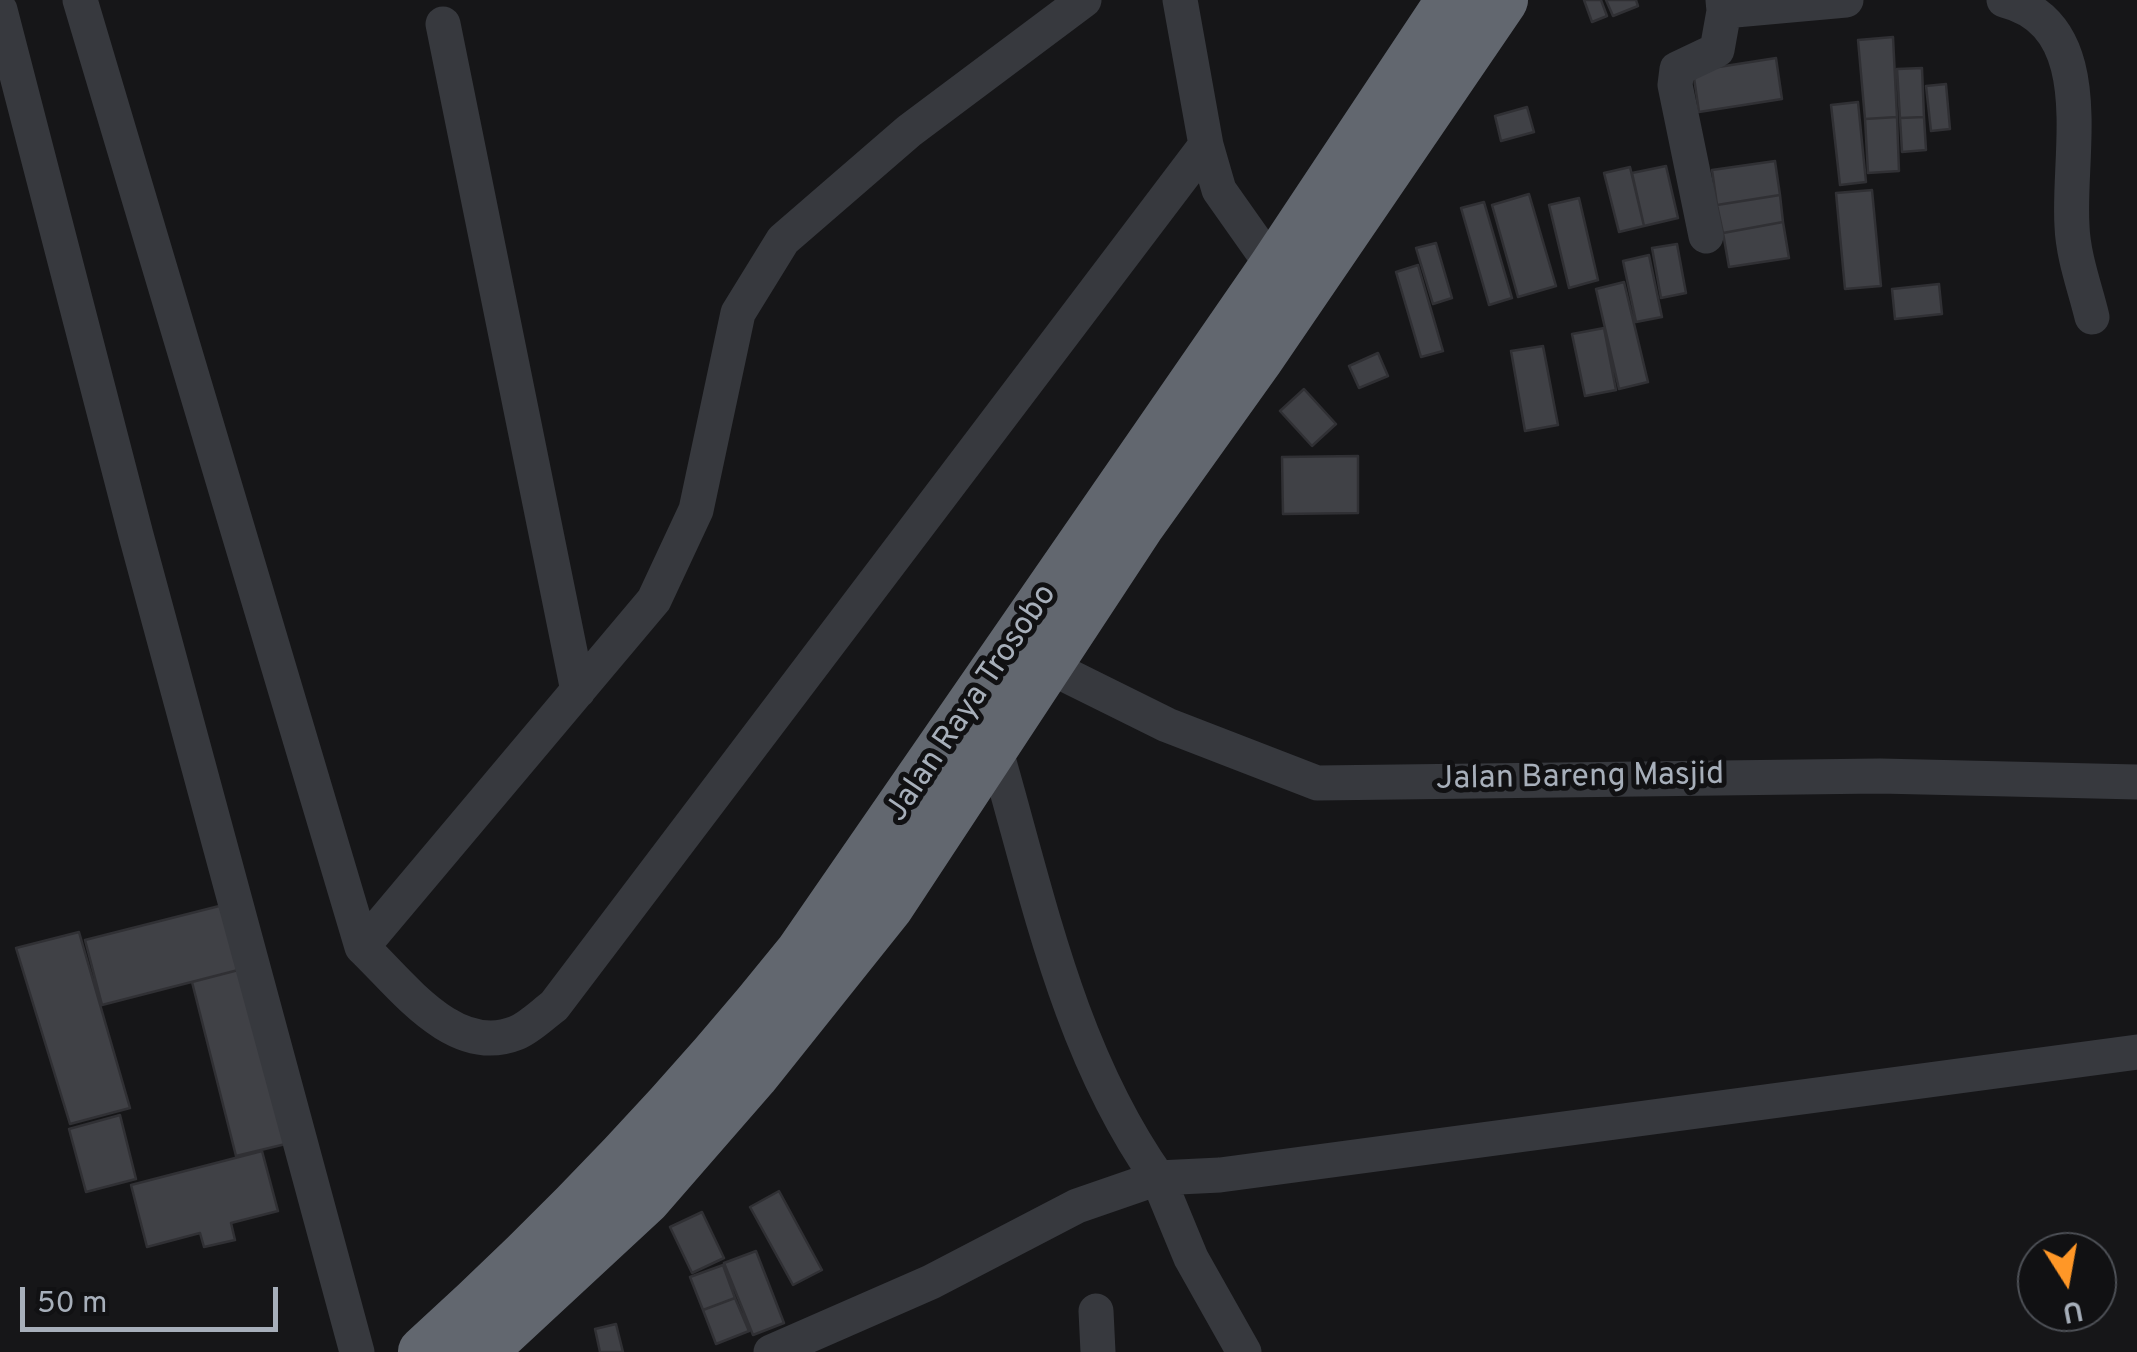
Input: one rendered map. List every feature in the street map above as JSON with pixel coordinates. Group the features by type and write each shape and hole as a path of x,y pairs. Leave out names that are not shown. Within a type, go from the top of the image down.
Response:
{"highway":[{"name":"Jalan Raya Trosobo","path":"424,1352 614,1170 732,1040 801,953 1266,260 1452,0"},
{"name":"Jalan Raya Trosobo","path":"480,1352 645,1199 753,1075 888,906 1138,526 1258,358 1502,0"}],"street":[{"path":"80,0 362,948 442,1023 482,1040 517,1033 554,1006 1206,145"},
{"path":"362,948 654,600 696,510 738,313 784,240 908,131 1084,0"},
{"path":"1180,0 1206,145 1219,190 1266,260"},
{"path":"1706,236 1676,84 1677,68 1718,50 1724,6 1846,0"},
{"path":"2004,0 2019,4 2046,22 2065,56 2074,98 2072,226 2092,318"},
{"path":"0,10 352,1341"},
{"path":"442,24 578,691"},
{"name":"Jalan Bareng Masjid","path":"1048,666 1167,725 1317,783 1880,776 2137,782"},
{"path":"995,748 1078,1033 1122,1126 1158,1178 1191,1258 1244,1352"},
{"path":"771,1352 931,1282 1077,1206 1158,1178 1220,1176 2137,1052"},
{"path":"1096,1310 1098,1352"}],"building":[{"path":"1584,0 1601,0 1607,16 1592,22"},
{"path":"1606,0 1636,0 1638,6 1613,16"},
{"path":"1893,37 1897,117 1865,119 1858,40"},
{"path":"1776,58 1782,99 1699,112 1693,71"},
{"path":"1922,68 1924,117 1900,118 1897,69"},
{"path":"1946,84 1950,129 1931,131 1926,86"},
{"path":"1858,102 1866,182 1840,185 1831,105"},
{"path":"1527,107 1534,132 1501,141 1495,116"},
{"path":"1897,117 1899,171 1868,173 1865,119"},
{"path":"1924,117 1926,150 1902,152 1900,118"},
{"path":"1775,161 1780,195 1717,205 1712,170"},
{"path":"1666,166 1678,218 1644,226 1632,173"},
{"path":"1630,167 1644,226 1619,232 1604,173"},
{"path":"1872,190 1881,286 1845,289 1836,193"},
{"path":"1529,194 1556,286 1518,297 1492,205"},
{"path":"1780,195 1783,222 1723,233 1717,205"},
{"path":"1579,198 1598,280 1569,288 1549,205"},
{"path":"1484,202 1512,298 1489,305 1461,208"},
{"path":"1783,222 1789,258 1729,267 1723,233"},
{"path":"1436,243 1452,298 1433,304 1416,248"},
{"path":"1677,244 1686,293 1661,298 1652,248"},
{"path":"1649,255 1662,317 1636,322 1623,261"},
{"path":"1418,265 1443,351 1421,357 1396,272"},
{"path":"1624,282 1648,382 1619,389 1596,289"},
{"path":"1939,284 1942,314 1895,319 1892,289"},
{"path":"1604,328 1616,390 1585,396 1572,334"},
{"path":"1543,346 1558,425 1525,431 1511,351"},
{"path":"1378,353 1388,376 1359,388 1349,366"},
{"path":"1304,389 1336,424 1312,446 1280,411"},
{"path":"1358,456 1358,513 1283,514 1282,457"},
{"path":"231,903 250,967 102,1005 85,940"},
{"path":"79,932 130,1108 70,1124 16,948"},
{"path":"250,967 294,1142 236,1156 192,982"},
{"path":"120,1115 136,1179 86,1192 69,1129"},
{"path":"262,1151 278,1211 231,1223 235,1240 204,1247 200,1233 147,1247 131,1185"},
{"path":"779,1191 822,1270 793,1285 750,1207"},
{"path":"702,1212 724,1258 692,1273 670,1227"},
{"path":"756,1251 784,1323 753,1335 724,1263"},
{"path":"723,1265 735,1298 703,1310 690,1277"},
{"path":"735,1298 749,1331 716,1344 703,1310"},
{"path":"616,1324 623,1352 600,1352 595,1329"}]}
